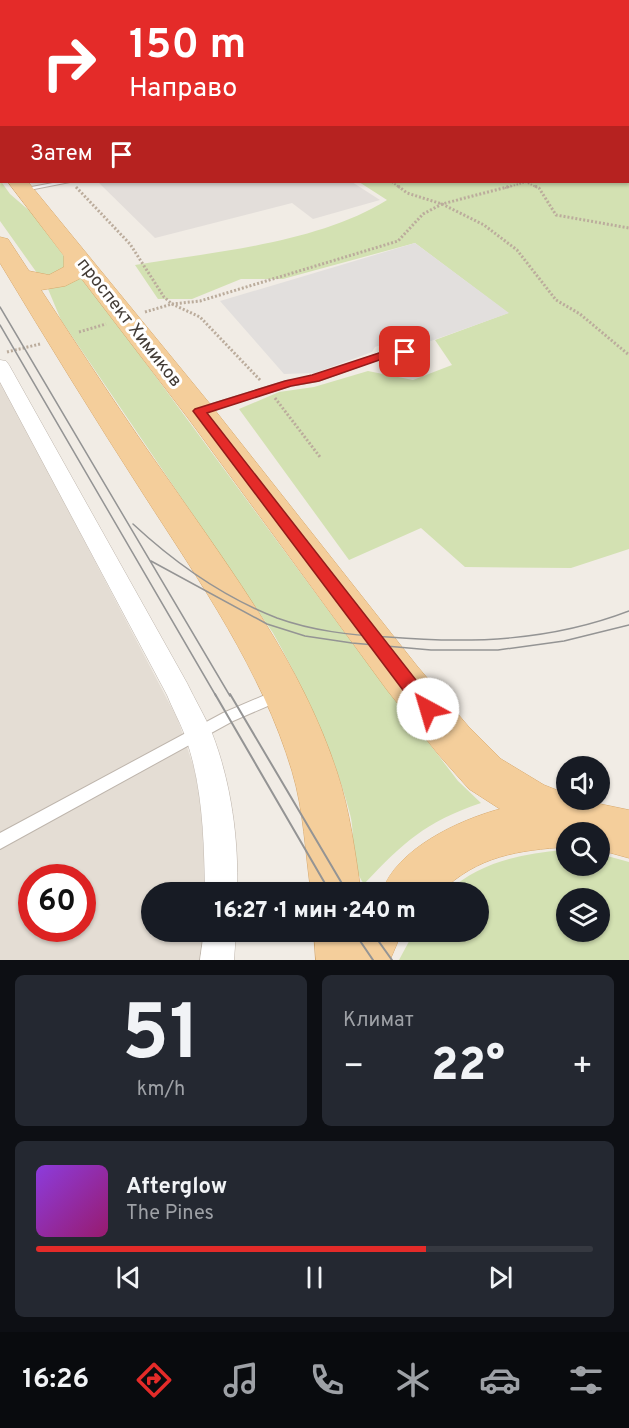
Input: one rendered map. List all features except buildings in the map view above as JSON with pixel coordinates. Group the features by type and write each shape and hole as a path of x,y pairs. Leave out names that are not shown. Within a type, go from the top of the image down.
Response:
{"main road":[{"name":"проспект Химиков","path":"21,185 199,411 402,678 461,748 485,774 528,801 580,822"},
{"path":"0,244 58,339 237,608 284,693 310,756 325,811 335,882"},
{"path":"20,276 38,283 61,279 76,269 76,255"},
{"path":"417,882 434,865 481,838 522,827 556,825"},
{"path":"610,830 629,834"},
{"path":"341,942 342,960"},
{"path":"364,960 372,942"}],"street":[{"path":"0,365 178,691 198,733 207,764 215,810 221,882"},
{"path":"217,960 219,942"}],"lane":[{"path":"21,185 53,183"},
{"path":"199,411 315,379 383,355"},
{"path":"0,841 228,717 284,693"}],"path":[{"path":"70,183 130,244 164,297 172,304 200,316 269,390 320,457"},
{"path":"393,183 407,194 442,204 484,225 517,250 556,300 580,314 629,355"},
{"path":"126,318 172,304 200,301 398,241 423,214 442,204 522,183"},
{"path":"528,183 539,188 556,215 629,228"}],"shaded area":[{"path":"99,183 354,183 380,200 313,219 292,203 155,238"},
{"path":"415,243 509,313 417,346 410,339 393,344 390,342 375,347 372,352 315,373 284,374 220,301"},
{"path":"0,380 178,720 194,768 203,814 209,866 208,882 141,882 141,942 203,942 200,960 0,960"}],"green space":[{"path":"0,183 2,183 10,194 32,213 69,263 54,276 37,273 0,221"},
{"path":"361,183 629,183 629,549 571,568 465,567 421,528 349,560 239,409 279,392 314,387 368,371 413,380 452,365 435,340 508,313 415,243 283,279 241,279 192,299 158,299 135,265 265,244 298,236 360,215 387,200"},
{"path":"83,278 359,652 458,781 481,803 445,818 416,835 366,882 363,882 356,867 352,823 335,767 307,698 285,655 273,633 61,320 48,289"},
{"path":"556,851 556,876 610,876 610,857 629,862 629,960 399,960 409,942 489,942 489,882 460,882 473,873 516,857"}],"tram line":[{"path":"0,307 230,696"},
{"path":"0,325 216,696"},
{"path":"133,524 183,565 238,600 277,618 332,632 419,639 510,638 570,629 629,611"},
{"path":"151,561 267,624 305,636 352,643 431,650 498,650 564,641 629,625"},
{"path":"215,694 324,882"},
{"path":"230,694 341,882"},
{"path":"361,942 373,960"},
{"path":"379,942 392,960"}],"route":[{"path":"405,352 383,355 315,379 289,383 199,411 428,709"}]}
